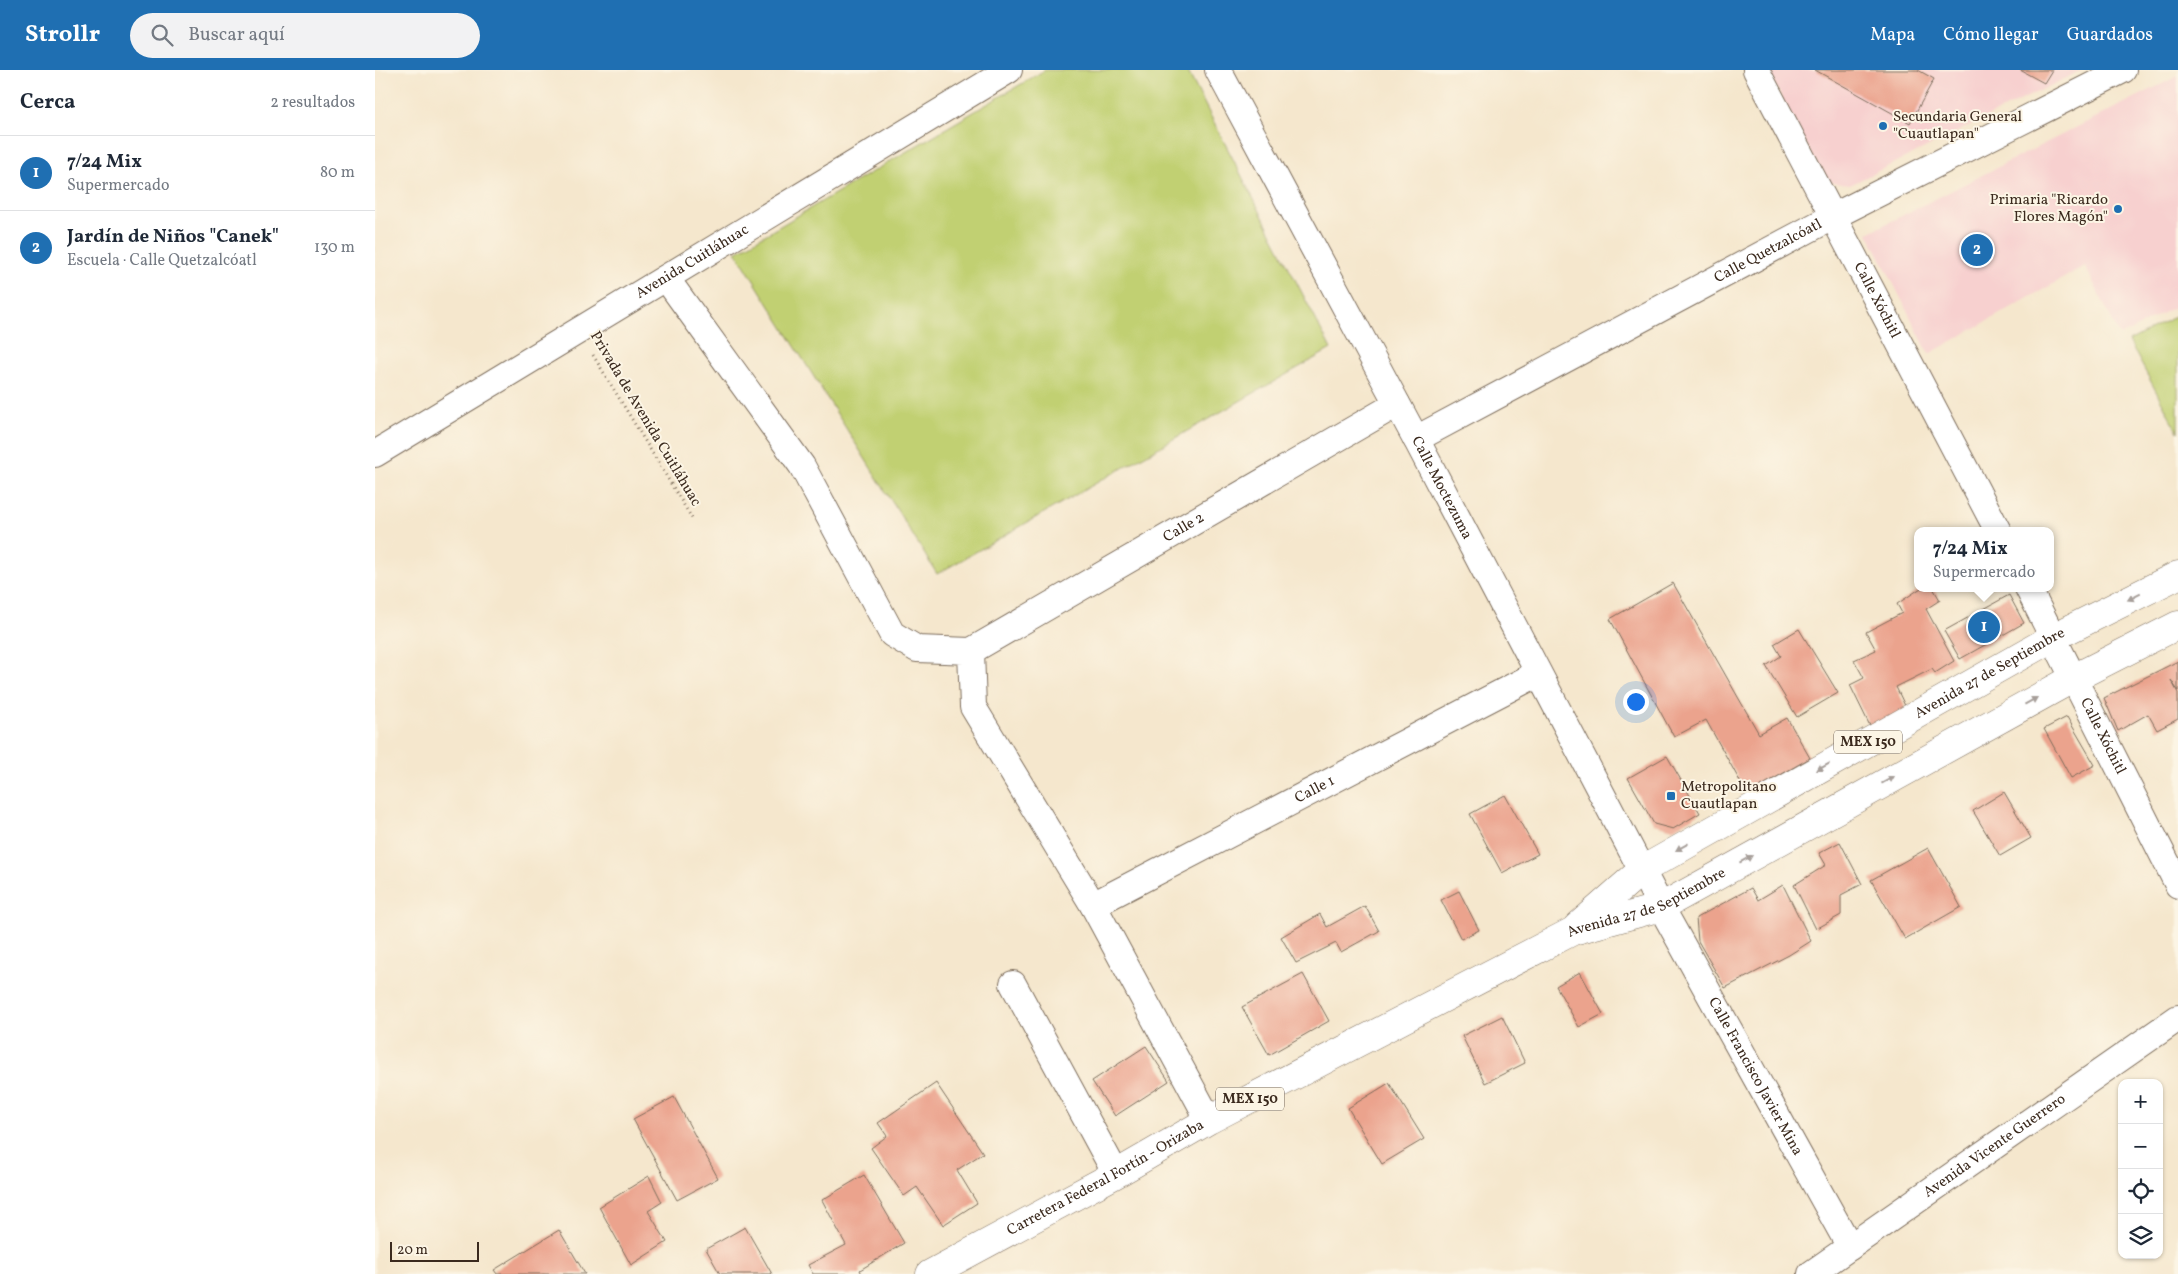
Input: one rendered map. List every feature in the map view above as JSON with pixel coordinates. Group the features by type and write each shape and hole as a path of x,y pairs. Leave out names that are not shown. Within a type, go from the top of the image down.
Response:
{"main road":[{"name":"Avenida 27 de Septiembre","path":"1573,931 1642,870 2054,637 2178,575"},
{"name":"Avenida 27 de Septiembre","path":"1573,931 1661,907 2074,678 2178,626"},
{"name":"Carretera Federal Fortín - Orizaba","path":"930,1274 1116,1174 1209,1120 1573,931"}],"street":[{"name":"Avenida Cuitláhuac","path":"375,454 1009,70"},
{"name":"Calle Moctezuma","path":"1218,70 1416,439 1537,674 1661,907"},
{"name":"Calle Xóchitl","path":"1756,70 1996,527"},
{"name":"Calle Quetzalcóatl","path":"1416,439 1833,216 2123,70"},
{"path":"666,278 803,466 892,634 917,649 971,651 973,707 1093,905 1209,1120"},
{"name":"Calle 2","path":"971,651 1397,404"},
{"name":"Calle Xóchitl","path":"2030,592 2178,885"},
{"name":"Calle 1","path":"1093,905 1537,674"},
{"name":"Calle Francisco Javier Mina","path":"1661,907 1850,1247"},
{"path":"1013,984 1116,1174"},
{"name":"Avenida Vicente Guerrero","path":"1811,1274 2178,1018"}],"path":[{"name":"Privada de Avenida Cuitláhuac","path":"579,331 693,520"}],"shaded area":[{"name":"Secundaria General \"Cuautlapan\"","path":"1767,70 2082,70 1850,185 1826,182"},
{"path":"2178,76 2178,305 2120,336 2085,266 1929,354 1868,233"}],"green space":[{"path":"1045,70 1187,70 1331,349 937,574 736,252"},
{"path":"2178,315 2178,432 2129,341"}],"building":[{"path":"1815,70 1918,70 1934,79 1910,123"},
{"path":"2020,70 2052,70 2044,83"},
{"path":"1673,583 1759,734 1787,718 1810,758 1747,794 1706,720 1674,737 1610,619"},
{"path":"1915,592 1935,592 1940,600 1926,609 1954,661 1935,673 1932,669 1896,687 1907,710 1871,728 1850,685 1864,678 1854,660 1876,650 1866,632 1902,613 1897,604"},
{"path":"2009,595 2024,623 1960,659 1944,631"},
{"path":"1799,629 1838,693 1797,717 1766,666 1781,656 1774,644"},
{"path":"2178,661 2178,691 2171,680 2178,693 2178,719 2157,730 2148,714 2118,731 2104,698"},
{"path":"2067,717 2095,765 2071,778 2044,729"},
{"path":"1667,756 1700,813 1673,829 1654,824 1628,778"},
{"path":"2004,792 2031,838 2000,856 1973,811"},
{"path":"1505,795 1538,854 1502,873 1470,814"},
{"path":"1840,842 1862,884 1841,895 1841,915 1816,929 1794,885 1826,865 1819,853"},
{"path":"1928,848 1961,907 1905,939 1871,880"},
{"path":"1783,885 1811,941 1789,955 1725,988 1698,941 1696,918 1751,888 1758,900"},
{"path":"1459,891 1479,930 1461,939 1441,900"},
{"path":"1365,906 1379,931 1341,952 1336,943 1296,963 1281,937 1320,914 1327,927"},
{"path":"1580,972 1603,1014 1579,1027 1556,986"},
{"path":"1303,974 1329,1021 1269,1055 1242,1007"},
{"path":"1502,1016 1525,1063 1485,1083 1462,1036"},
{"path":"1146,1046 1169,1081 1115,1116 1092,1081"},
{"path":"936,1083 983,1153 957,1170 977,1203 943,1225 917,1187 904,1196 871,1148 887,1136 878,1123"},
{"path":"1389,1083 1424,1139 1382,1164 1348,1108"},
{"path":"674,1097 718,1178 677,1200 633,1119"},
{"path":"864,1175 904,1243 860,1270 862,1274 813,1274 808,1265 846,1245 822,1200"},
{"path":"649,1176 662,1202 648,1211 667,1242 631,1265 599,1207"},
{"path":"745,1227 772,1274 720,1274 706,1249"},
{"path":"559,1230 585,1274 497,1274 494,1270"}],"place":[{"name":"Secundaria General \"Cuautlapan\"","path":"1883,126"},
{"name":"Primaria \"Ricardo Flores Magón\"","path":"2118,209"},
{"name":"Jardín de Niños \"Canek\"","path":"1977,250"},
{"name":"7/24 Mix","path":"1984,627"},
{"name":"Metropolitano Cuautlapan","path":"1671,796"}]}
